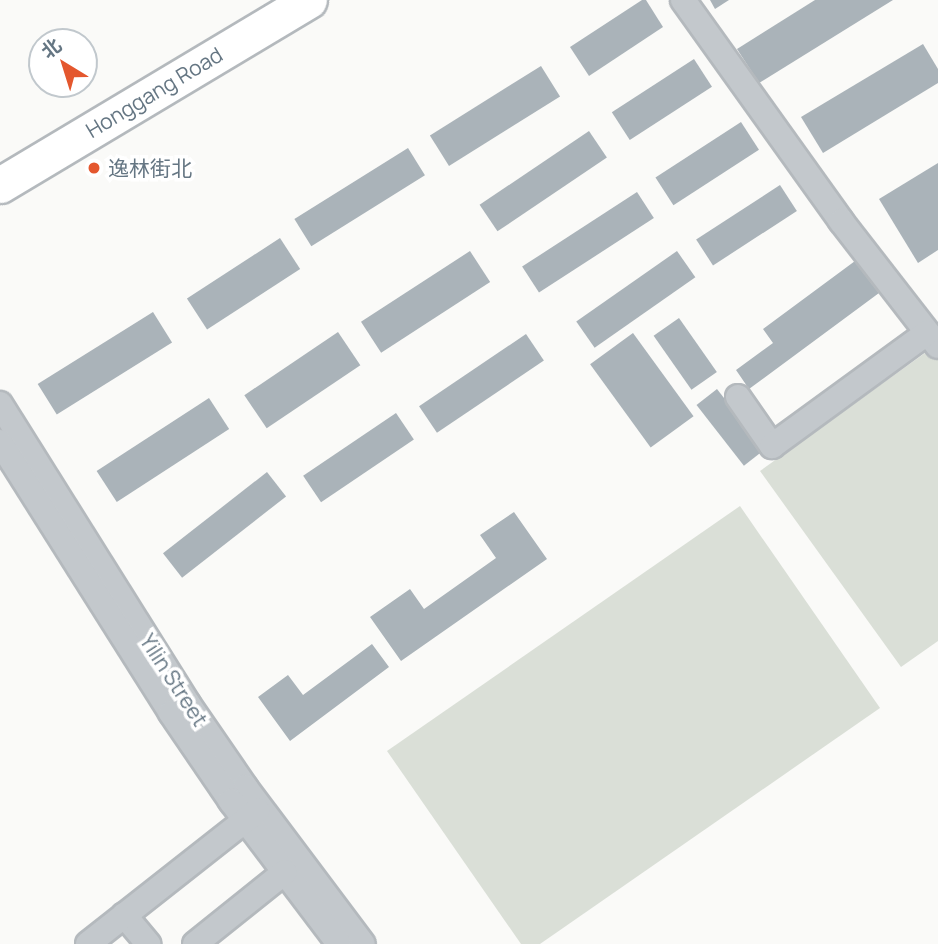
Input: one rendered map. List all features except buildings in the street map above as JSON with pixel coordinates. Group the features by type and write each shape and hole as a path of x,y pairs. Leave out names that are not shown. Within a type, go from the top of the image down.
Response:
{"highway":[{"name":"Honggang Road","path":"0,160 266,0"},
{"name":"Honggang Road","path":"0,185 309,0"}],"street":[{"path":"683,0 841,221 932,340 772,446 738,397"},
{"name":"Yilin Street","path":"0,404 188,704 285,872 339,944"},
{"name":"Yilin Street","path":"0,442 171,713 363,944"},
{"path":"88,944 253,814"},
{"path":"195,944 285,872"},
{"path":"124,915 148,944"}],"shaded area":[{"path":"932,348 938,357 938,641 901,667 760,471"},
{"path":"740,506 880,708 540,944 521,944 387,751"}],"place":[{"name":"逸林街北","path":"94,168"}]}
